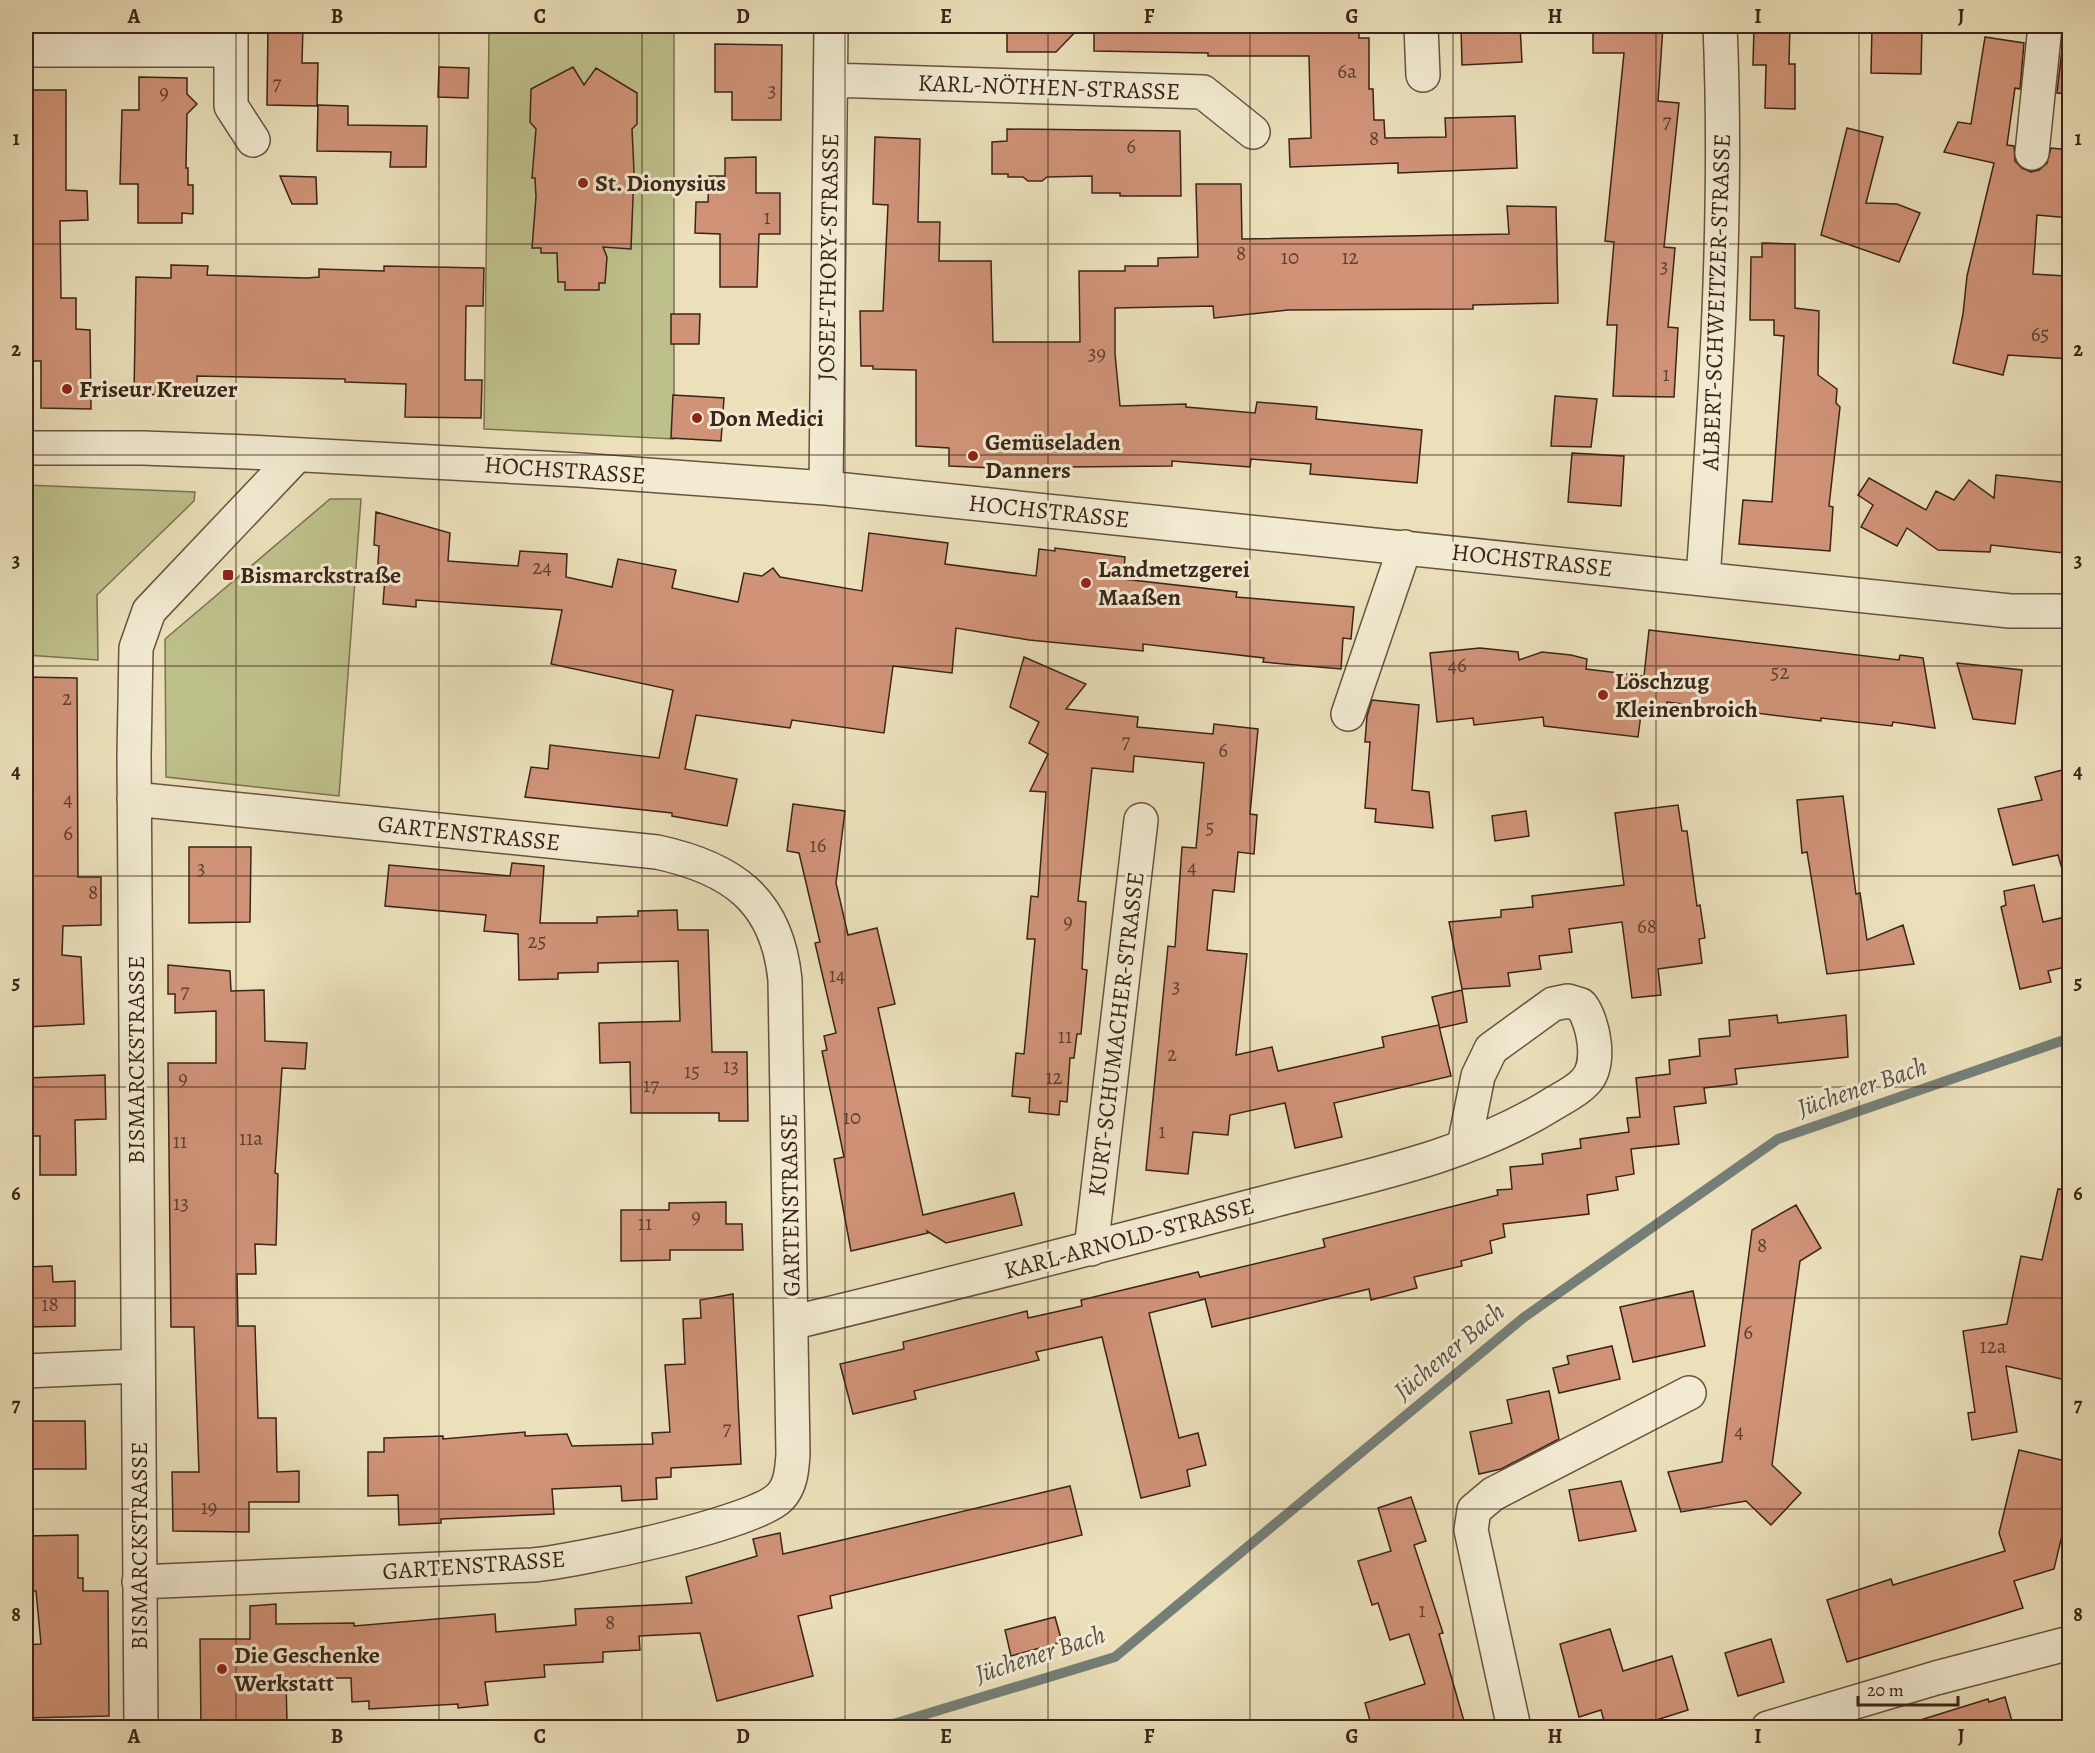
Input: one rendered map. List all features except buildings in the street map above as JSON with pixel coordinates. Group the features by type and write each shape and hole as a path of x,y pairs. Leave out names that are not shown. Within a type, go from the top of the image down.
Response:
{"street":[{"name":"JOSEF-THORY-STRASSE","path":"825,488 831,26"},
{"path":"1421,26 1423,75"},
{"name":"ALBERT-SCHWEITZER-STRASSE","path":"1702,579 1721,285 1723,135 1720,26"},
{"path":"2032,153 2045,26"},
{"path":"26,50 231,38 231,106 253,140"},
{"name":"KARL-NÖTHEN-STRASSE","path":"831,80 1203,92 1253,132"},
{"name":"HOCHSTRASSE","path":"26,448 143,448 297,455 579,470 825,488 2010,611 2070,611"},
{"name":"BISMARCKSTRASSE","path":"141,1728 134,666 139,633 145,619 210,543 297,455"},
{"path":"1348,714 1405,547"},
{"name":"GARTENSTRASSE","path":"134,799 657,852 703,864 741,887 758,903 769,919 783,963 788,1027 793,1454 790,1480 779,1498 748,1515 554,1563 139,1582"},
{"name":"KURT-SCHUMACHER-STRASSE","path":"1091,1249 1141,820"},
{"name":"KARL-ARNOLD-STRASSE","path":"791,1323 1091,1249 1392,1169 1464,1146 1521,1124 1586,1082 1591,1074 1594,1054 1590,1022 1581,1005 1568,1001 1553,1004 1491,1049 1478,1076 1464,1146"},
{"path":"26,1371 138,1366"},
{"path":"1514,1728 1471,1530 1474,1510 1493,1494 1689,1393"},
{"path":"1768,1728 1936,1678 2070,1643"}],"green space":[{"path":"489,29 674,29 674,439 484,429"},
{"path":"26,485 195,492 194,501 97,595 98,660 26,655"},
{"path":"330,499 361,499 339,796 166,777 165,639"}],"waterway":[{"name":"Jüchener Bach","path":"880,1728 1115,1657 1523,1318 1778,1139 2070,1038"}],"place":[{"name":"St. Dionysius","path":"583,183"},
{"name":"Friseur Kreuzer","path":"67,389"},
{"name":"Don Medici","path":"697,418"},
{"name":"Gemüseladen Danners","path":"973,456"},
{"name":"Bismarckstraße","path":"228,575"},
{"name":"Landmetzgerei Maaßen","path":"1086,583"},
{"name":"Löschzug Kleinenbroich","path":"1603,695"},
{"name":"Die Geschenke Werkstatt","path":"222,1669"}]}
